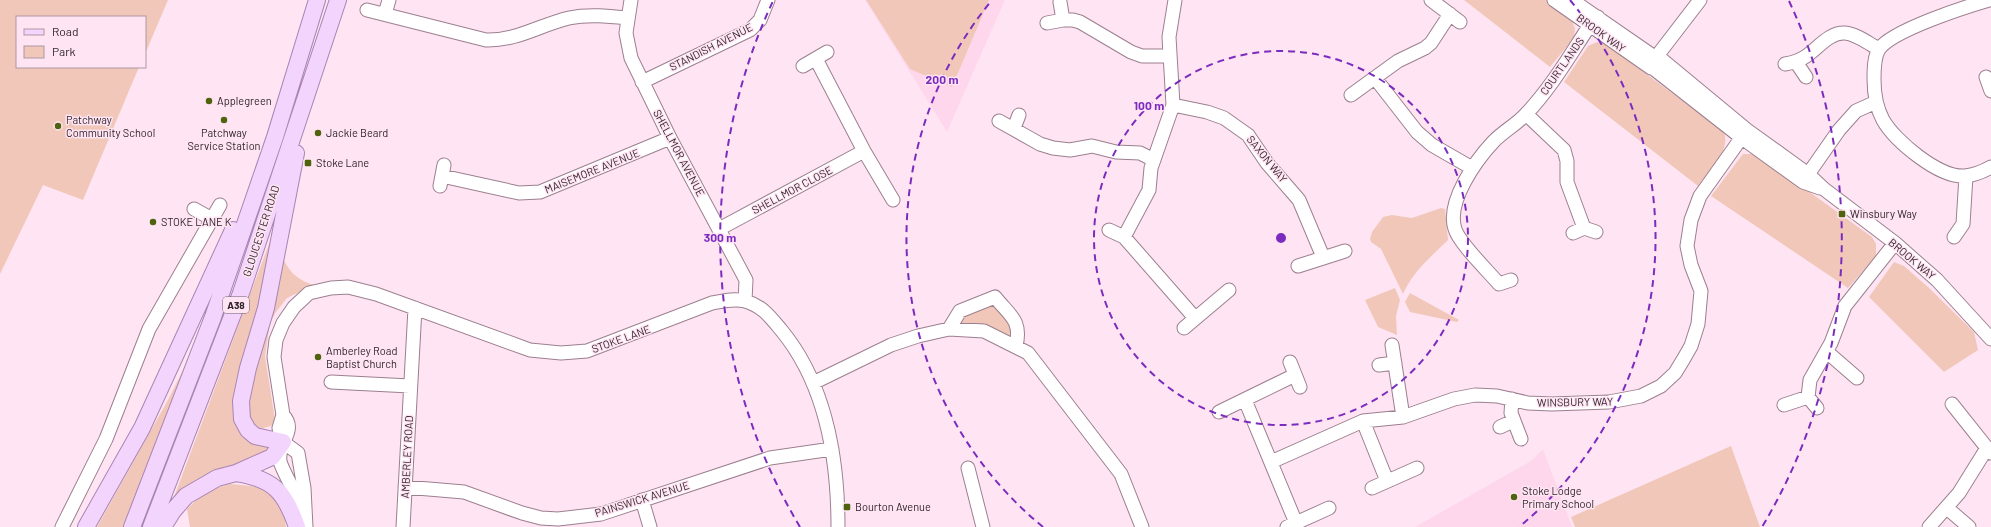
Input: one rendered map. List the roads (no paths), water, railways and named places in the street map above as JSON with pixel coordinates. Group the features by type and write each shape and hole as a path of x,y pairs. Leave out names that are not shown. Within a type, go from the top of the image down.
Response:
{"main road":[{"name":"GLOUCESTER ROAD","path":"132,527 213,317 275,137 317,0"},
{"name":"GLOUCESTER ROAD","path":"151,527 240,293 338,0"},
{"path":"163,527 173,511 186,496 218,478 236,473 272,457 283,442 255,436 248,430 242,419 241,401 248,368 266,308 311,80"},
{"path":"86,527 148,414 208,287 275,137"},
{"path":"236,473 256,476 271,484 284,496 291,509 297,527"}],"street":[{"path":"385,14 389,0"},
{"name":"SHELLMOR AVENUE","path":"630,0 626,33 631,58 670,138 746,280 745,301"},
{"name":"STANDISH AVENUE","path":"642,82 750,30 760,20 768,0"},
{"path":"1124,237 1149,190 1151,168 1172,105 1170,27 1175,0"},
{"path":"1351,95 1398,61 1432,43 1455,18 1431,0"},
{"name":"BROOK WAY","path":"1554,0 1594,21"},
{"name":"BROOK WAY","path":"1572,0 1630,54 1655,61 1744,134 1805,178 1824,189 1895,243 1937,280 1991,338"},
{"path":"1655,61 1700,0"},
{"path":"1989,0 1909,29 1892,38 1879,49 1874,71 1876,102 1883,119 1895,138 1920,157 1946,172 1966,176 1991,167"},
{"path":"1060,2 1063,20"},
{"path":"367,10 486,40 501,41 523,35 569,18 601,15 627,18"},
{"path":"1047,23 1073,20 1080,22 1131,52 1142,56 1170,56"},
{"name":"COURTLANDS","path":"1502,286 1455,230 1454,208 1472,168 1495,140 1526,114 1544,92 1594,21"},
{"path":"1806,77 1790,63 1836,34 1846,33 1856,36 1879,49"},
{"path":"804,66 822,56 864,151 893,200"},
{"path":"1986,77 1991,91"},
{"path":"1375,78 1416,132 1432,145 1472,168"},
{"path":"1805,178 1838,130 1856,111 1876,102"},
{"name":"SAXON WAY","path":"1172,105 1207,112 1224,118 1248,134 1268,163 1299,200 1323,257"},
{"path":"1526,114 1564,150 1567,161 1567,182 1584,231"},
{"path":"1014,128 1019,115"},
{"path":"999,121 1014,128 1040,144 1053,148 1070,150 1081,146 1092,146 1116,152 1140,153 1154,160"},
{"name":"WINSBURY WAY","path":"1271,462 1363,421 1403,417 1454,399 1475,395 1497,396 1552,404 1609,402 1641,396 1661,386 1675,373 1691,346 1700,313 1701,291 1691,265 1687,246 1694,208 1700,196 1744,134"},
{"name":"MAISEMORE AVENUE","path":"442,176 519,193 540,192 670,138"},
{"name":"SHELLMOR CLOSE","path":"719,229 864,151"},
{"path":"1954,237 1963,224 1966,176"},
{"path":"62,527 106,439 149,328 220,205"},
{"path":"194,209 212,219"},
{"path":"1109,230 1124,237 1195,318"},
{"path":"1817,408 1808,397 1810,380 1827,352 1845,306 1895,243"},
{"path":"1298,266 1345,251"},
{"name":"STOKE LANE","path":"283,442 279,428 283,415 274,356 276,340 283,323 294,307 309,293 331,288 348,287 376,294 530,350 561,353 587,351 712,303 730,300 745,301 765,310 792,343 813,383 823,413 832,449 836,476 838,527"},
{"path":"1184,328 1229,290"},
{"path":"950,329 960,311 995,297 1018,325 1019,332 1016,346"},
{"name":"AMBERLEY ROAD","path":"403,527 415,308"},
{"path":"813,383 891,345 950,329 984,332 1016,346 1028,353 1121,474 1142,527"},
{"path":"1392,345 1403,417"},
{"path":"1827,352 1857,378"},
{"path":"1219,412 1245,400 1298,381 1290,362"},
{"path":"1379,365 1395,362"},
{"path":"331,382 410,386"},
{"path":"1784,405 1808,397"},
{"path":"1512,399 1511,414 1521,439"},
{"path":"1245,400 1271,462 1292,525 1329,508"},
{"path":"1929,527 1959,493 1989,451 1952,404"},
{"path":"1363,421 1387,481"},
{"path":"1500,427 1513,421"},
{"path":"283,442 298,453 304,488 306,527"},
{"name":"PAINSWICK AVENUE","path":"406,487 464,492 522,513 541,518 558,519 601,514 770,458 832,449"},
{"path":"968,468 983,527"},
{"path":"1372,488 1417,468"},
{"path":"642,500 650,527"},
{"path":"1947,508 1969,527"}],"place":[{"name":"Applegreen","path":"209,101"},
{"name":"Patchway Service Station","path":"224,120"},
{"name":"Patchway Community School","path":"58,126"},
{"name":"Jackie Beard","path":"318,133"},
{"name":"Stoke Lane","path":"308,163"},
{"name":"Winsbury Way","path":"1842,214"},
{"name":"STOKE LANE K","path":"153,222"},
{"name":"Amberley Road Baptist Church","path":"318,357"},
{"name":"Stoke Lodge Primary School","path":"1514,497"},
{"name":"Bourton Avenue","path":"847,507"}]}
